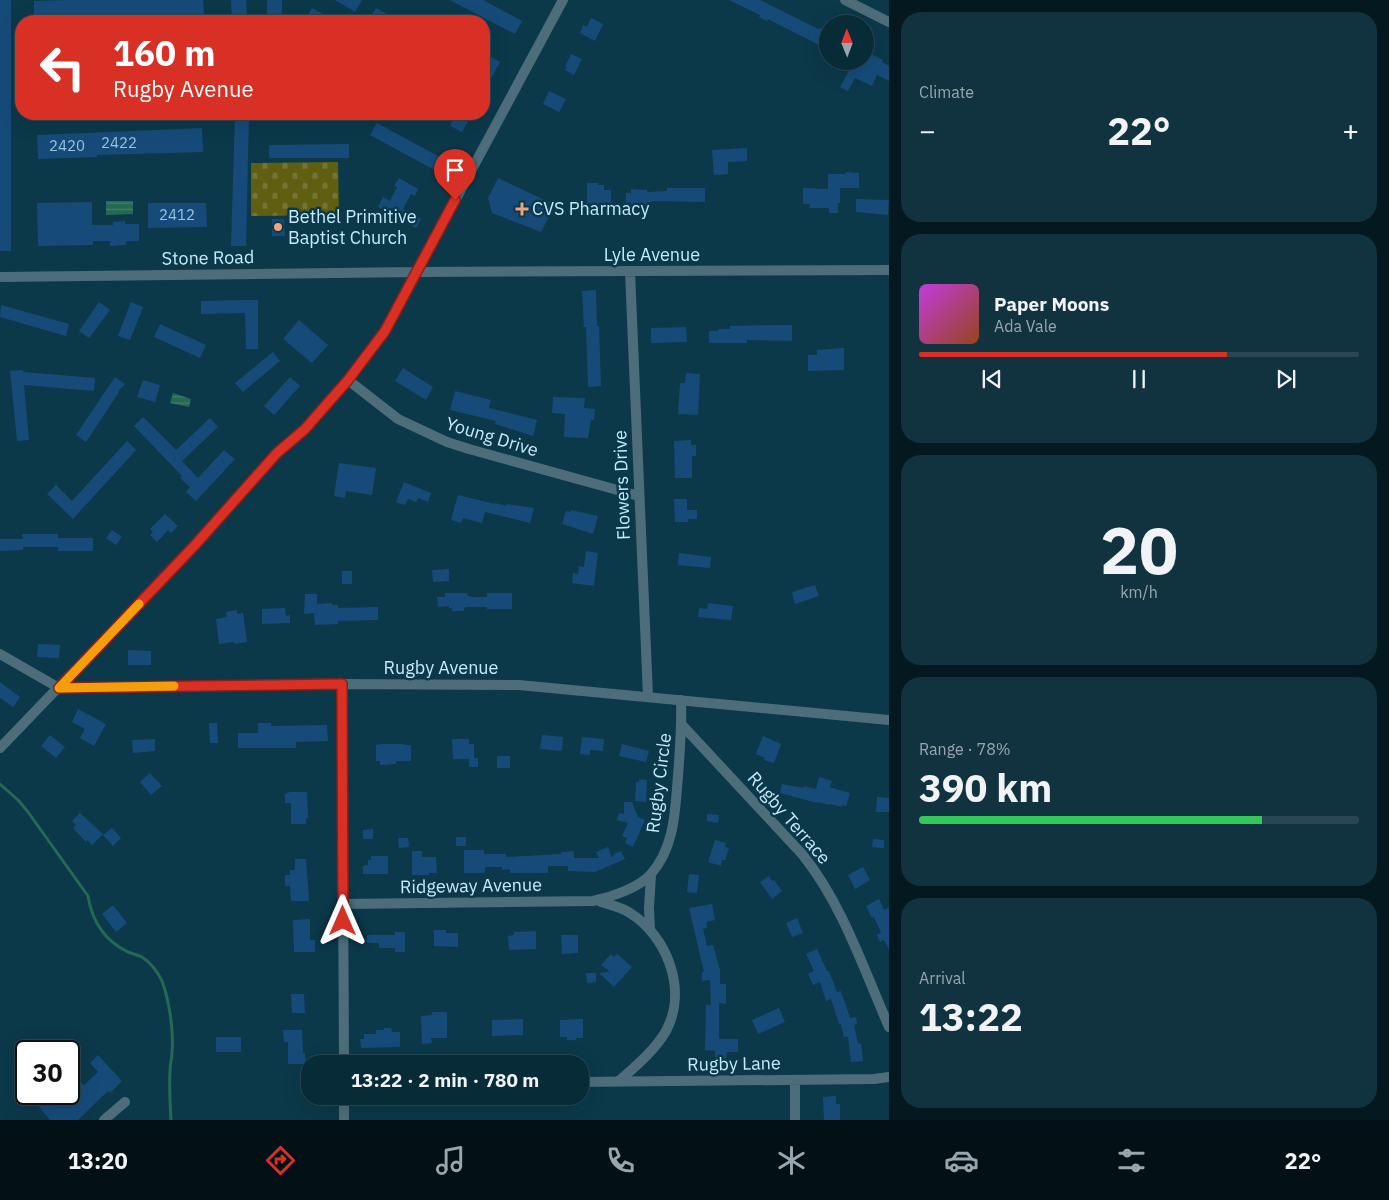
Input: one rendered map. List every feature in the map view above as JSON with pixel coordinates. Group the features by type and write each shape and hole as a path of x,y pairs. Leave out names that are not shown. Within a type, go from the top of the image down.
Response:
{"street":[{"path":"0,748 195,545 277,453 305,429 348,380 385,331 563,0"},
{"path":"845,0 889,22"},
{"name":"Lyle Avenue","path":"416,272 889,270"},
{"name":"Stone Road","path":"0,277 416,272"},
{"name":"Flowers Drive","path":"630,272 648,696"},
{"name":"Young Drive","path":"348,380 398,419 447,442 639,496"},
{"path":"0,654 59,688"},
{"path":"342,684 344,1055"},
{"name":"Rugby Avenue","path":"59,688 342,684 519,685 889,720"},
{"name":"Rugby Circle","path":"599,900 615,896 630,889 651,875 667,847 673,827 682,724 681,700"},
{"name":"Rugby Terrace","path":"682,724 817,872 834,903 889,1027"},
{"path":"650,930 651,875"},
{"path":"599,900 630,913 650,930 668,958 674,975 676,992 673,1012 667,1029 658,1044 620,1081"},
{"name":"Ridgeway Avenue","path":"343,904 599,900"},
{"name":"Rugby Lane","path":"589,1082 795,1080 889,1077"},
{"path":"795,1080 795,1120"},
{"path":"104,1120 125,1102"},
{"path":"344,1105 344,1120"}],"green space":[{"path":"338,162 339,215 251,216 251,163"}],"shaded area":[{"path":"106,201 133,201 133,214 106,215"},
{"path":"173,393 191,399 189,407 170,403"}],"building":[{"path":"0,0 11,0 11,251 0,251"},
{"path":"203,0 204,15 34,15 34,1"},
{"path":"231,0 246,0 247,15 232,15"},
{"path":"267,0 282,0 282,15 267,15"},
{"path":"335,0 362,0 355,12"},
{"path":"450,0 483,0 522,21 515,34 490,21 490,15 479,15"},
{"path":"729,0 760,0 819,28 819,45 768,19 767,21 759,17 760,15"},
{"path":"312,8 325,15 308,15"},
{"path":"376,8 387,14 386,15 372,15"},
{"path":"591,18 603,24 595,41 580,33 583,25 587,27"},
{"path":"571,54 582,59 574,75 565,70"},
{"path":"490,56 500,62 490,81"},
{"path":"874,56 889,66 889,81 877,75 872,86 855,78 848,91 840,87 849,70 874,70"},
{"path":"549,91 566,99 559,112 543,104"},
{"path":"235,120 249,120 246,246 231,246"},
{"path":"450,120 469,120 462,132 450,126 452,121"},
{"path":"377,123 447,161 440,173 370,135"},
{"path":"202,128 203,152 38,159 37,135"},
{"path":"349,144 349,158 269,158 269,145"},
{"path":"747,148 747,161 728,162 728,174 714,175 712,150"},
{"path":"846,172 859,173 859,188 840,188 838,213 829,213 829,208 809,208 810,204 803,204 803,188 828,189 828,174 846,174"},
{"path":"399,178 418,189 415,196 411,194 403,209 421,219 416,228 383,212 385,210 378,207 383,197 390,201 397,187 394,186"},
{"name":"CVS Pharmacy","path":"498,178 555,205 541,232 492,213 488,198"},
{"path":"587,183 598,183 598,185 604,185 604,190 611,190 611,207 594,207 594,204 587,203"},
{"path":"667,188 705,188 705,202 652,201 647,202 646,208 630,208 631,202 626,203 626,193 631,193 631,189 647,190 647,192 667,191"},
{"path":"856,199 889,200 888,215 856,212"},
{"path":"92,202 92,225 113,225 113,222 125,221 125,224 139,224 139,241 126,241 126,245 110,246 110,241 93,241 93,245 38,246 37,203"},
{"path":"148,203 206,203 207,227 148,228"},
{"name":"Bethel Primitive Baptist Church","path":"272,219 284,219 285,236 272,236"},
{"path":"596,290 601,386 588,387 586,327 584,327 582,291"},
{"path":"258,300 258,349 246,349 245,313 201,314 201,301"},
{"path":"99,302 110,310 89,338 79,331"},
{"path":"131,302 143,307 130,340 118,336"},
{"path":"1,305 69,324 66,336 0,317"},
{"path":"299,320 328,345 312,363 283,339"},
{"path":"160,324 206,345 200,358 154,337"},
{"path":"792,325 792,341 747,340 747,343 709,343 709,331 730,329 730,326"},
{"path":"686,327 687,342 651,343 651,328"},
{"path":"844,348 844,370 808,371 808,355 817,355 817,350"},
{"path":"273,352 280,361 243,392 235,383"},
{"path":"403,368 433,387 426,400 395,381"},
{"path":"23,370 23,372 95,378 94,391 24,385 29,440 17,441 10,371"},
{"path":"686,373 700,374 698,415 678,414 680,383 685,383"},
{"path":"115,377 125,384 118,391 86,442 76,435"},
{"path":"290,377 300,386 274,415 264,406"},
{"path":"143,380 160,385 155,402 137,397"},
{"path":"455,391 491,400 489,408 537,420 533,436 495,424 496,421 450,410"},
{"path":"553,397 585,398 584,408 595,409 594,420 591,420 588,438 564,437 565,414 552,413"},
{"path":"143,417 176,450 210,418 218,427 182,461 198,478 224,450 235,459 196,501 186,492 190,487 180,478 182,476 134,426"},
{"path":"691,440 691,445 696,445 696,456 692,456 692,478 675,478 674,441"},
{"path":"127,441 136,450 73,519 47,494 56,485 72,501"},
{"path":"339,463 376,468 372,495 346,491 345,498 334,496"},
{"path":"404,482 431,493 428,502 418,498 416,502 408,499 405,505 396,502"},
{"path":"458,495 506,506 507,504 534,508 530,523 485,512 482,523 463,518 461,523 451,520"},
{"path":"674,499 687,499 687,510 697,510 697,519 688,519 688,522 675,522"},
{"path":"571,510 598,516 593,534 562,524 566,511 571,512"},
{"path":"165,514 178,526 171,533 168,530 157,542 150,535 153,532 150,529"},
{"path":"112,530 122,537 116,545 106,538"},
{"path":"22,534 58,534 58,538 93,538 93,551 58,551 58,547 23,547 23,550 0,551 0,539 23,539"},
{"path":"586,551 598,553 594,586 572,583 573,573 578,574 579,566 584,567"},
{"path":"679,553 711,557 710,568 678,565"},
{"path":"449,569 449,581 433,582 432,570"},
{"path":"342,571 352,571 352,584 342,584"},
{"path":"815,585 819,596 795,604 792,592"},
{"path":"445,593 467,593 468,596 472,597 487,597 487,593 512,593 512,609 467,607 464,608 464,611 452,611 452,608 449,608 449,606 438,607 437,597 445,597"},
{"path":"305,594 317,594 317,604 332,603 332,605 338,605 338,608 378,607 378,620 338,621 338,624 315,625 314,613 304,614"},
{"path":"708,603 733,606 731,620 698,617 699,608 707,609"},
{"path":"285,608 286,616 290,615 290,623 262,624 262,609"},
{"path":"237,610 237,614 243,613 247,642 219,644 216,619 227,617 226,612"},
{"path":"38,644 60,645 59,658 37,657"},
{"path":"128,650 151,651 151,665 128,665"},
{"path":"0,682 20,697 13,707 0,698"},
{"path":"78,709 106,724 94,746 80,738 85,729 72,722"},
{"path":"209,723 217,723 218,743 210,743"},
{"path":"258,723 271,723 271,726 327,725 328,741 296,742 296,748 238,748 238,733 258,733"},
{"path":"50,735 65,747 56,758 41,746"},
{"path":"542,735 563,737 562,751 540,749"},
{"path":"763,736 781,744 774,763 764,760 765,758 756,754"},
{"path":"582,737 604,739 603,751 590,750 590,755 580,754"},
{"path":"155,739 155,751 133,753 132,740"},
{"path":"452,739 469,739 469,744 474,744 474,758 478,758 478,767 469,767 469,759 453,759"},
{"path":"622,744 649,751 646,762 619,756"},
{"path":"376,745 411,745 411,761 396,761 396,764 380,765 380,761 376,761"},
{"path":"497,756 510,756 510,768 497,768"},
{"path":"150,773 162,786 151,795 140,782"},
{"path":"819,777 832,781 830,787 850,793 846,806 817,803 780,793 782,784 816,789"},
{"path":"639,779 647,780 646,802 635,801 636,782 639,782"},
{"path":"290,792 307,792 308,818 306,818 306,824 291,824 291,803 285,803 285,794"},
{"path":"877,797 889,798 889,812 876,812"},
{"path":"624,802 632,802 638,817 645,820 633,847 625,843 627,838 622,836 628,823 617,820 619,813 624,814"},
{"path":"80,813 103,834 92,845 88,840 86,842 73,828 76,825 72,821"},
{"path":"707,814 719,815 718,823 707,821"},
{"path":"112,828 121,838 113,846 103,835"},
{"path":"373,829 373,839 363,839 363,830"},
{"path":"456,837 466,837 466,846 456,846"},
{"path":"398,838 408,838 409,847 399,848"},
{"path":"873,839 884,840 884,848 872,847"},
{"path":"715,840 726,843 725,847 729,848 725,860 722,860 721,866 708,862"},
{"path":"608,847 612,858 614,854 621,851 625,859 595,872 568,871 568,866 548,866 548,873 510,873 510,869 502,870 502,867 485,867 485,873 464,873 464,850 484,850 484,854 506,854 506,857 561,854 561,852 574,851 574,858 599,858 596,852"},
{"path":"412,851 422,851 422,857 436,857 437,873 412,875"},
{"path":"371,856 388,856 388,874 363,874 363,866 368,865 368,860 371,860"},
{"path":"295,859 306,859 309,901 291,901 290,886 285,886 285,875 290,875 290,870 295,870"},
{"path":"863,867 870,880 855,889 848,875"},
{"path":"689,874 699,875 697,893 687,892"},
{"path":"769,876 782,891 772,899 760,882"},
{"path":"879,899 884,910 889,908 889,950 884,940 880,942 877,935 881,933 874,917 872,918 866,906"},
{"path":"712,904 715,920 706,922 707,928 703,929 707,946 713,945 720,970 720,984 726,984 726,1004 719,1003 719,1039 738,1039 738,1052 727,1052 726,1059 715,1059 715,1051 705,1050 706,1005 711,1005 710,980 702,981 702,972 704,972 689,908"},
{"path":"113,905 127,923 116,932 102,914"},
{"path":"797,918 803,933 792,937 786,923"},
{"path":"310,919 310,940 315,940 315,952 294,952 293,920"},
{"path":"434,930 458,933 458,947 434,946"},
{"path":"536,931 536,949 509,950 508,936 514,935 514,932"},
{"path":"395,932 405,932 405,952 395,952 395,948 379,948 379,943 367,943 367,935 395,935"},
{"path":"561,935 578,935 578,953 562,954"},
{"path":"817,949 827,971 829,971 837,992 841,991 850,1018 856,1017 857,1024 854,1025 858,1044 861,1043 863,1061 851,1062 848,1037 844,1037 831,999 826,1001 820,982 813,985 808,974 814,971 806,954"},
{"path":"611,954 614,957 617,954 632,967 614,987 599,973 610,972 601,965"},
{"path":"586,973 596,973 596,982 587,983"},
{"path":"291,994 304,994 305,1013 292,1013"},
{"path":"779,1008 785,1022 758,1034 752,1020"},
{"path":"432,1012 447,1012 447,1038 431,1038 432,1043 422,1044 421,1016 432,1015"},
{"path":"523,1019 523,1035 492,1036 492,1020"},
{"path":"583,1019 583,1038 567,1040 567,1037 560,1037 560,1020"},
{"path":"384,1028 391,1028 392,1032 400,1032 400,1047 361,1048 360,1039 364,1039 364,1034 376,1034 376,1030 384,1030"},
{"path":"283,1030 302,1030 303,1053 305,1055 301,1055 301,1064 288,1064 288,1042 284,1042"},
{"path":"216,1037 241,1037 241,1052 216,1052"},
{"path":"98,1055 122,1081 110,1093 108,1091 78,1120 50,1120 39,1107 41,1105 80,1105 80,1081 84,1085 98,1072 90,1063"},
{"path":"836,1096 836,1104 840,1104 840,1120 824,1120 823,1097"}],"waterway":[{"path":"0,784 28,812 88,896 96,922 106,936 128,952 145,959 154,968 162,981 172,1025 170,1068 171,1120"}],"slow traffic":[{"path":"139,604 59,688 174,686"}],"place":[{"name":"CVS Pharmacy","path":"522,209"},
{"name":"Bethel Primitive Baptist Church","path":"278,227"}],"route":[{"path":"343,921 342,684 59,688 195,545 277,453 305,429 348,380 385,331 455,200"}]}
